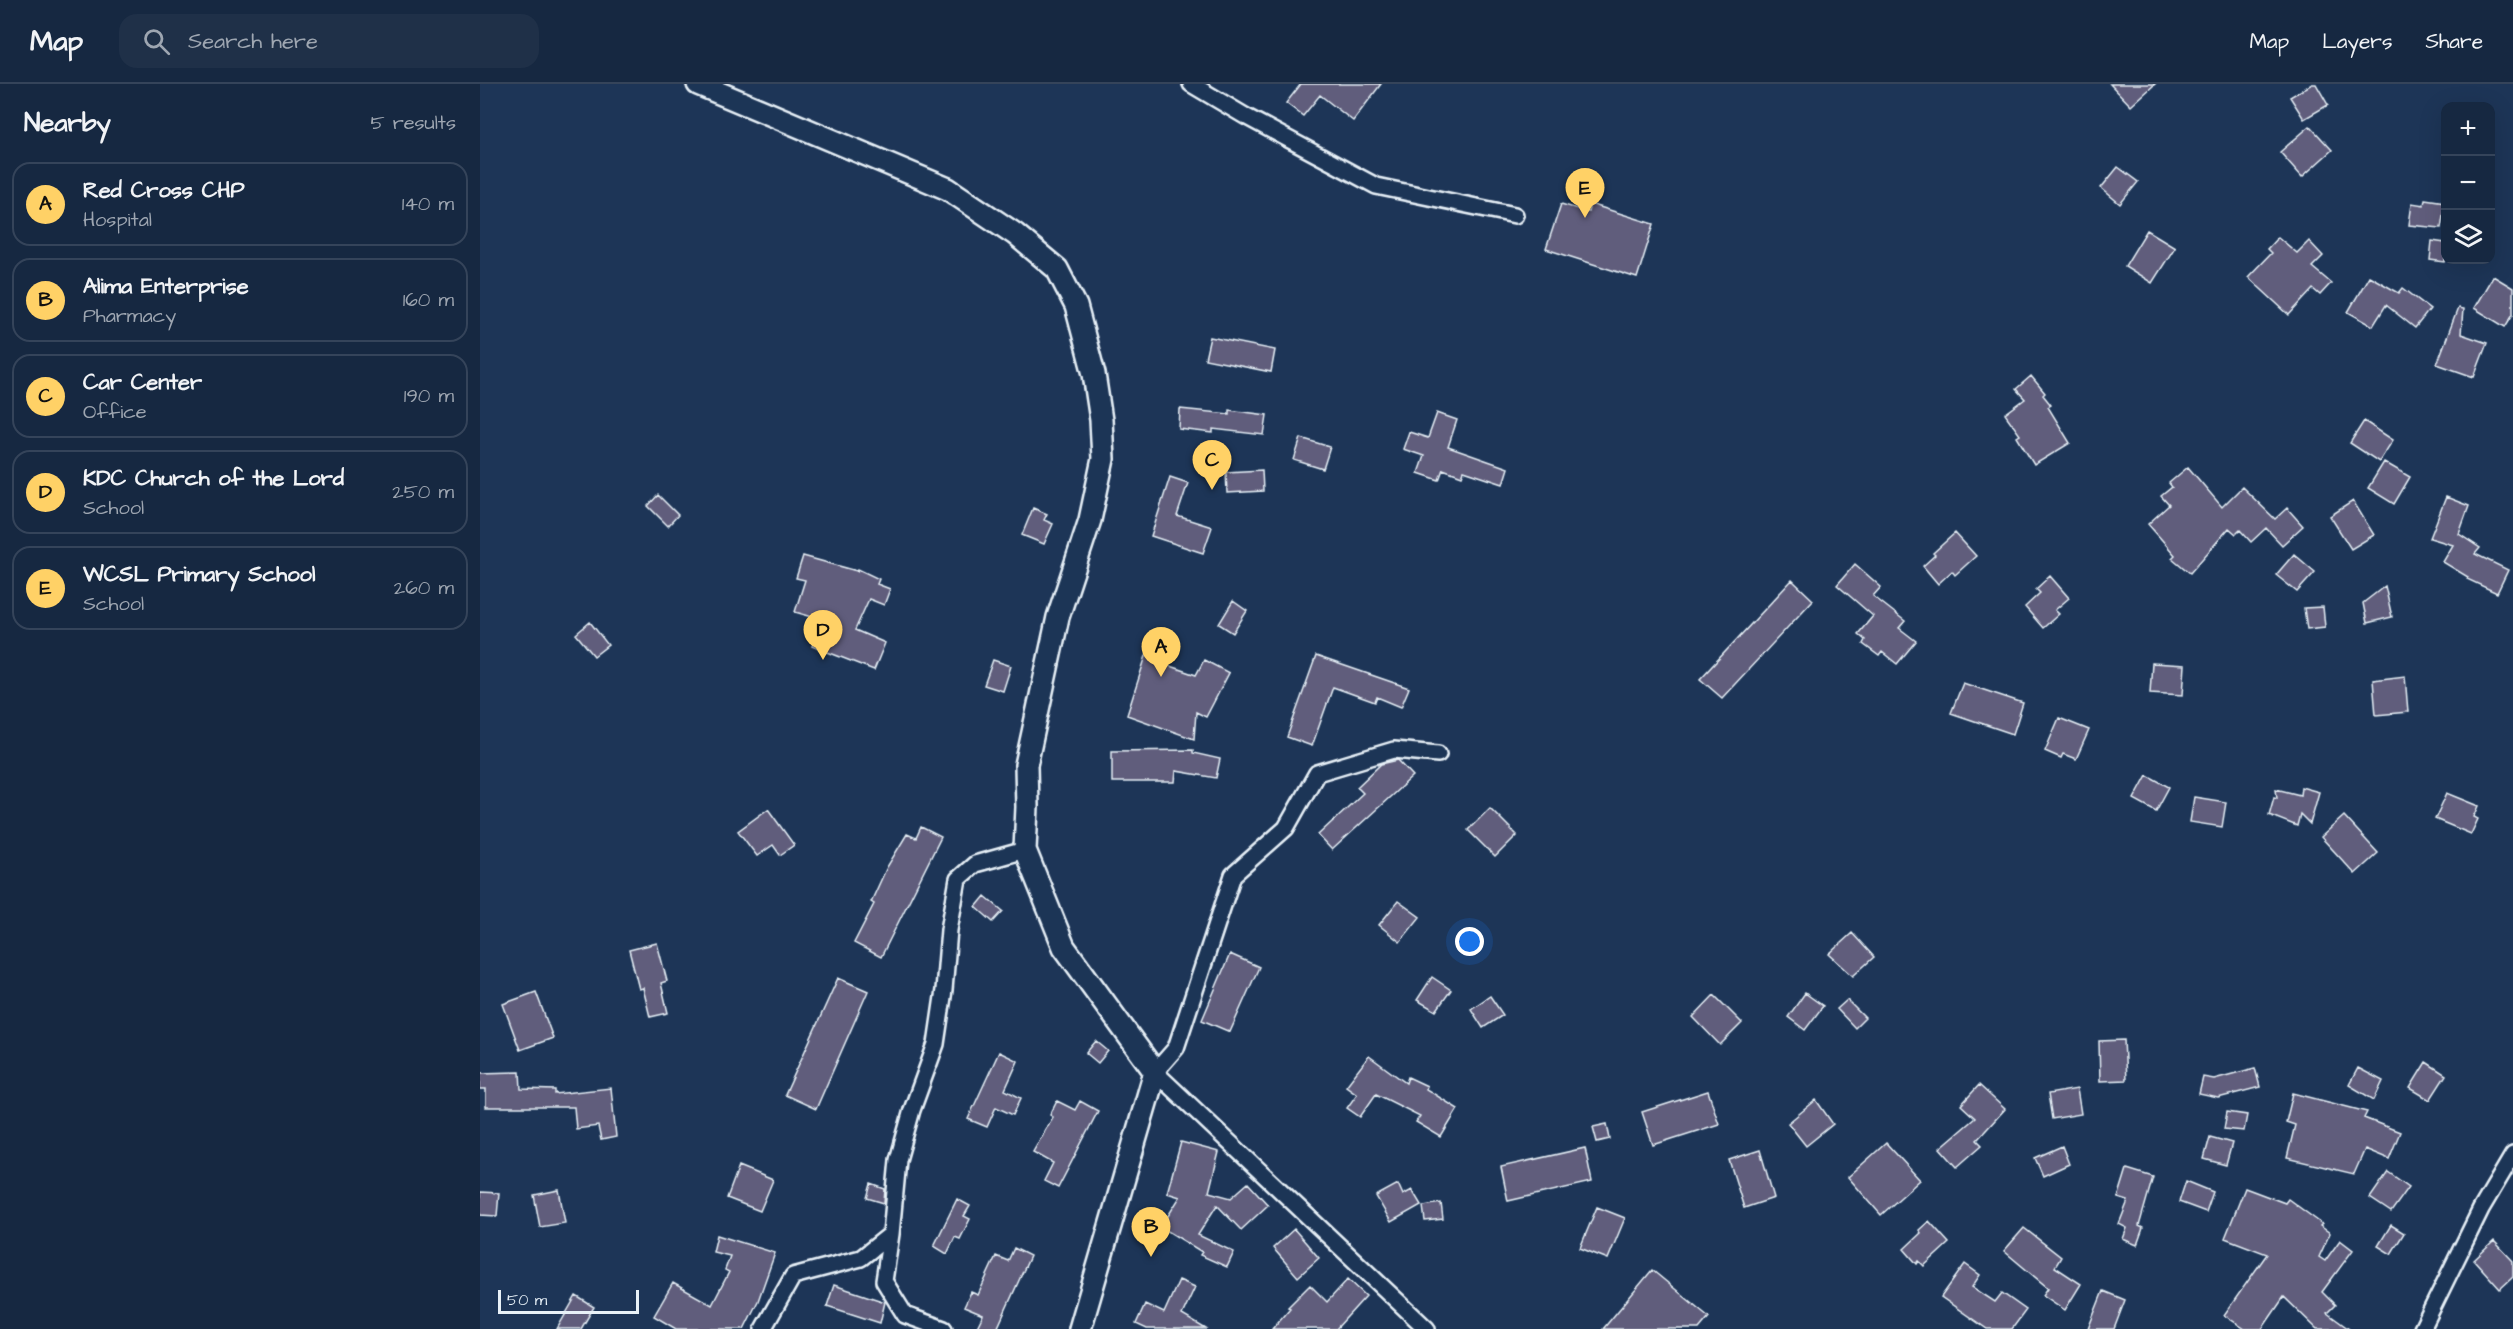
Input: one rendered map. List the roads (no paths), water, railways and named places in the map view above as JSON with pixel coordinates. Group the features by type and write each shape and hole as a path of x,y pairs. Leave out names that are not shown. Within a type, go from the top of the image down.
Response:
{"main road":[{"path":"698,84 948,189 1015,234 1058,269 1076,306 1094,374 1101,420 1103,459 1090,520 1059,617 1026,765 1028,807 1025,850 1064,947 1155,1072 1080,1329"}],"street":[{"path":"1191,84 1245,116 1376,186 1515,215"},
{"path":"1427,1329 1155,1072 1176,1048 1233,875 1286,828 1317,773 1394,750 1438,754"},
{"path":"944,1329 905,1315 884,1281 898,1160 912,1110 936,1044 944,990 949,930 958,879 975,864 1025,850"},
{"path":"2422,1329 2481,1209 2513,1155"},
{"path":"763,1329 793,1276 861,1258 891,1234"}],"place":[{"name":"WCSL Primary School","path":"1585,218"},
{"name":"Car Center","path":"1212,490"},
{"name":"KDC Church of the Lord","path":"823,660"},
{"name":"Red Cross CHP","path":"1161,677"},
{"name":"Alima Enterprise","path":"1151,1257"}]}
